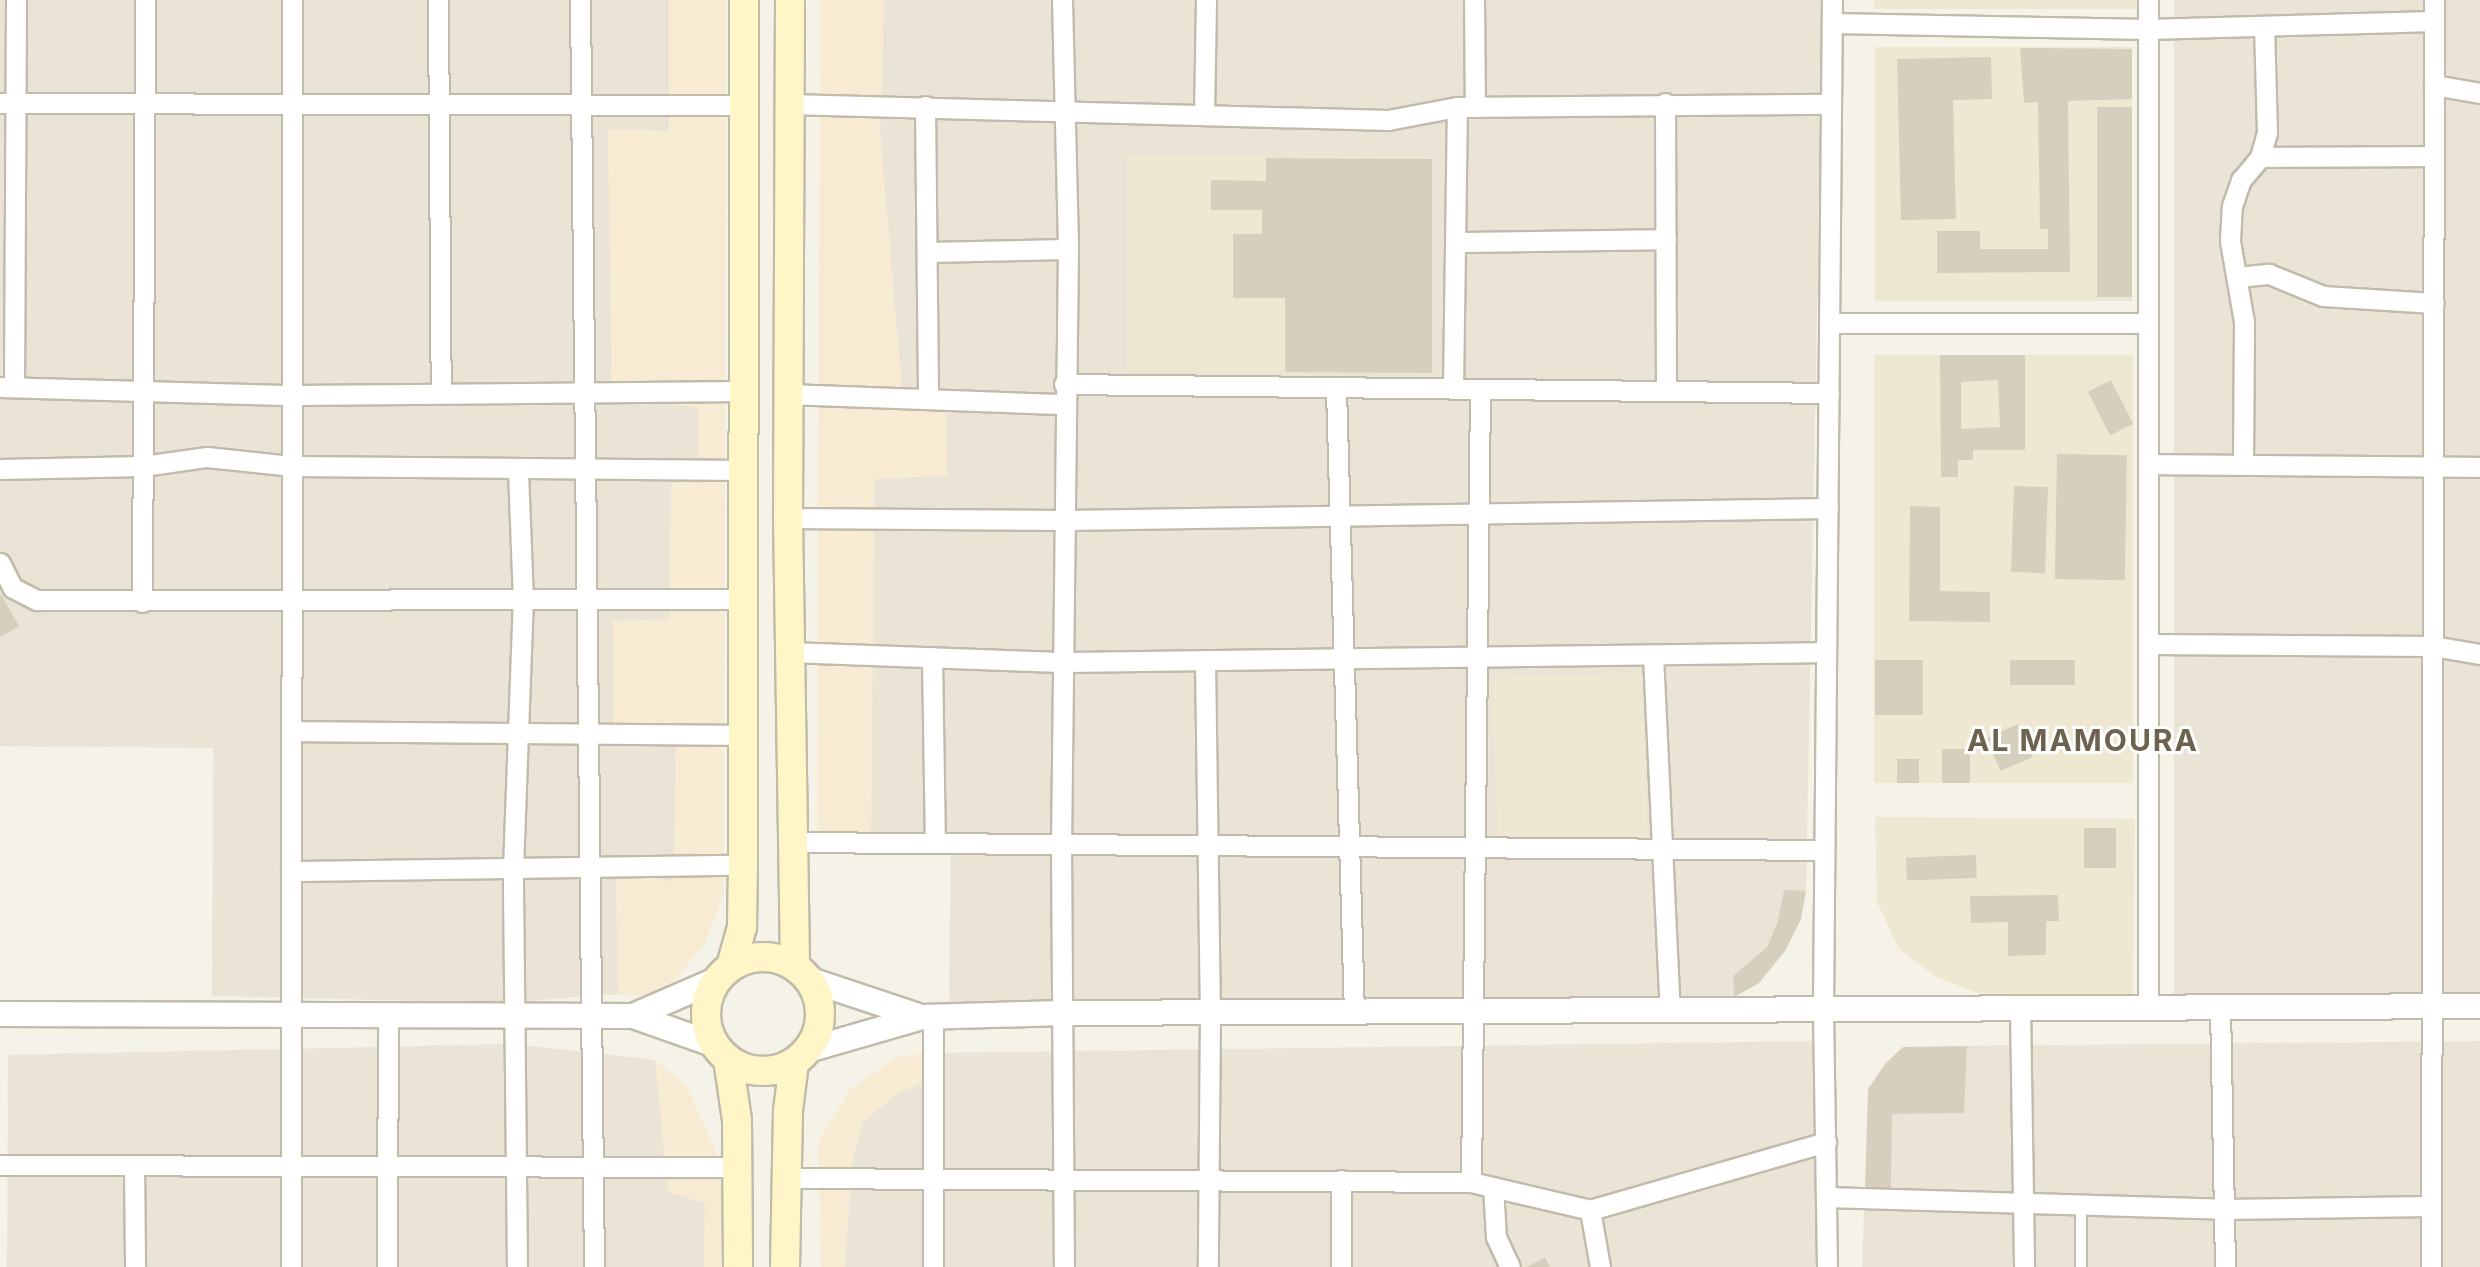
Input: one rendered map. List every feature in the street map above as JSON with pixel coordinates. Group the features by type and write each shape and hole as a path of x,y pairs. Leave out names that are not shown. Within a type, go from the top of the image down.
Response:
{"main road":[{"path":"738,1267 737,1120 722,1052 706,1012 742,927 746,105 744,0"},
{"path":"785,1267 785,1178 801,1056 820,1016 802,973 790,842 787,394 790,0"},
{"path":"724,973 763,956 802,973"},
{"path":"722,1052 761,1071 801,1056"}],"street":[{"path":"16,0 8,103 7,387 293,395 744,391"},
{"path":"142,602 145,0"},
{"path":"291,1267 292,0"},
{"path":"438,0 441,393"},
{"path":"580,0 594,1267"},
{"path":"1062,0 1068,249 1065,394 1066,663 1061,845 1064,1267"},
{"path":"1204,115 1206,0"},
{"path":"1453,389 1455,242 1474,0"},
{"path":"1827,1267 1822,1008 1831,323 1832,0"},
{"path":"2148,0 2151,644 2148,1009"},
{"path":"2431,1267 2435,467 2434,0"},
{"path":"1832,23 2148,29 2434,21"},
{"path":"2243,465 2244,322 2230,241 2232,206 2241,180 2260,157 2267,133 2264,26"},
{"path":"2434,85 2480,93"},
{"path":"8,103 746,105"},
{"path":"789,104 1066,108 1134,116 1204,115 1388,120 1466,107 1665,103 1831,104"},
{"path":"1665,103 1666,391"},
{"path":"925,106 928,399"},
{"path":"2260,157 2434,156"},
{"path":"1455,242 1666,239"},
{"path":"927,252 1068,249"},
{"path":"2238,277 2269,274 2323,296 2434,303"},
{"path":"1831,323 2148,323"},
{"path":"787,394 928,399 1336,389 1829,393"},
{"path":"1336,389 1354,1012"},
{"path":"1471,1182 1479,389"},
{"path":"0,469 142,466 207,457 291,466 586,471 744,470"},
{"path":"2149,464 2480,467"},
{"path":"517,1267 513,869 523,601 518,470"},
{"path":"788,518 1066,520 1828,508"},
{"path":"0,563 13,588 37,600 142,602 744,599"},
{"path":"2151,644 2433,646 2480,654"},
{"path":"789,652 1066,663 1826,652"},
{"path":"1653,654 1670,1012"},
{"path":"932,657 935,844"},
{"path":"1205,660 1210,1014 1208,1267"},
{"path":"291,732 743,735"},
{"path":"790,842 1824,850"},
{"path":"291,871 743,865"},
{"path":"633,1016 724,973"},
{"path":"802,973 927,1016"},
{"path":"2220,1006 2225,1267"},
{"path":"801,1056 927,1016 1062,1013 1670,1012 1822,1008 2480,1006"},
{"path":"2020,1008 2024,1267"},
{"path":"0,1014 633,1016 722,1052"},
{"path":"387,1267 388,1015"},
{"path":"927,1016 933,1267"},
{"path":"785,1178 1063,1182 1208,1177 1471,1182 1590,1210 1826,1142"},
{"path":"0,1165 738,1167"},
{"path":"134,1165 135,1267"},
{"path":"1340,1267 1341,1180"},
{"path":"1493,1187 1496,1237 1510,1267"},
{"path":"1826,1197 2224,1209 2431,1206"},
{"path":"1590,1210 1600,1267"}],"lane":[{"path":"2081,1204 2081,1267"}],"shaded area":[{"path":"0,0 669,0 670,131 608,130 612,392 698,408 698,470 671,484 670,620 614,621 615,746 676,734 674,883 616,869 618,994 503,1003 212,996 213,748 0,746"},
{"path":"669,0 726,0 724,893 705,943 670,986 652,996 618,994 616,869 674,882 676,735 614,746 613,621 670,619 671,484 698,470 698,408 612,392 608,129 669,131"},
{"path":"820,0 884,0 880,133 902,393 946,391 947,476 874,479 871,838 817,842"},
{"path":"884,0 1823,0 1806,891 1784,891 1778,921 1767,947 1733,976 1734,997 949,1005 951,836 871,838 874,479 947,475 902,393 880,133"},
{"path":"1874,0 2137,0 2137,9 1874,9"},
{"path":"2174,0 2480,0 2480,1006 2174,1006"},
{"path":"1875,47 2132,47 2132,301 1875,301"},
{"path":"1127,157 1432,157 1432,371 1127,371"},
{"path":"1874,355 2133,355 2133,783 1874,783"},
{"path":"1642,673 1648,840 1498,845 1492,678"},
{"path":"1875,817 2135,819 2133,997 1977,993 1936,977 1899,949 1877,902"},
{"path":"1821,1041 1824,1267 845,1267 852,1162 863,1122 898,1093 933,1078 932,1053"},
{"path":"2480,1041 2480,1267 1862,1267 1865,1188 1891,1188 1892,1114 1964,1113 1967,1046"},
{"path":"514,1044 655,1060 668,1192 705,1203 704,1267 7,1267 8,1055"},
{"path":"932,1053 933,1078 898,1093 863,1122 852,1162 845,1267 821,1267 818,1142 849,1091 897,1056"},
{"path":"655,1060 687,1086 721,1164 725,1267 704,1267 705,1203 668,1192"}],"building":[{"path":"2020,48 2132,49 2132,99 2068,101 2070,272 1937,273 1937,231 1980,231 1980,249 2048,249 2048,229 2040,229 2038,102 2024,103"},
{"path":"1991,57 1992,99 1953,100 1956,219 1901,220 1897,59"},
{"path":"2097,107 2132,107 2132,297 2097,297"},
{"path":"1266,158 1432,159 1432,373 1285,372 1285,298 1233,298 1233,234 1262,234 1262,210 1211,210 1211,180 1266,181"},
{"path":"1940,355 2025,355 2025,450 1973,450 1973,460 1958,460 1958,477 1941,477","holes":["1998,380 2000,427 1961,429 1961,382"]},
{"path":"2111,380 2133,424 2110,435 2088,392"},
{"path":"2057,454 2127,455 2125,580 2055,579"},
{"path":"2014,486 2048,487 2045,573 2011,572"},
{"path":"1910,506 1940,507 1940,591 1990,592 1990,622 1909,621"},
{"path":"0,593 19,626 0,637"},
{"path":"1875,660 1923,660 1923,715 1875,715"},
{"path":"2010,660 2075,660 2075,685 2010,685"},
{"path":"2018,724 2033,757 2001,771 1986,738"},
{"path":"1942,749 1970,749 1970,783 1942,783"},
{"path":"1897,759 1919,759 1919,783 1897,783"},
{"path":"2084,828 2116,828 2116,868 2084,868"},
{"path":"1976,855 1977,878 1907,880 1906,857"},
{"path":"1784,890 1806,891 1801,919 1785,951 1759,983 1734,997 1733,976 1767,947 1778,921"},
{"path":"2058,895 2059,921 2046,921 2046,955 2008,956 2008,922 1971,923 1970,896"},
{"path":"1967,1046 1964,1113 1892,1114 1891,1188 1865,1188 1868,1089 1885,1064 1903,1047"},
{"path":"1545,1257 1550,1267 1527,1267"}],"district":[{"name":"AL MAMOURA","path":"2083,740"}]}
